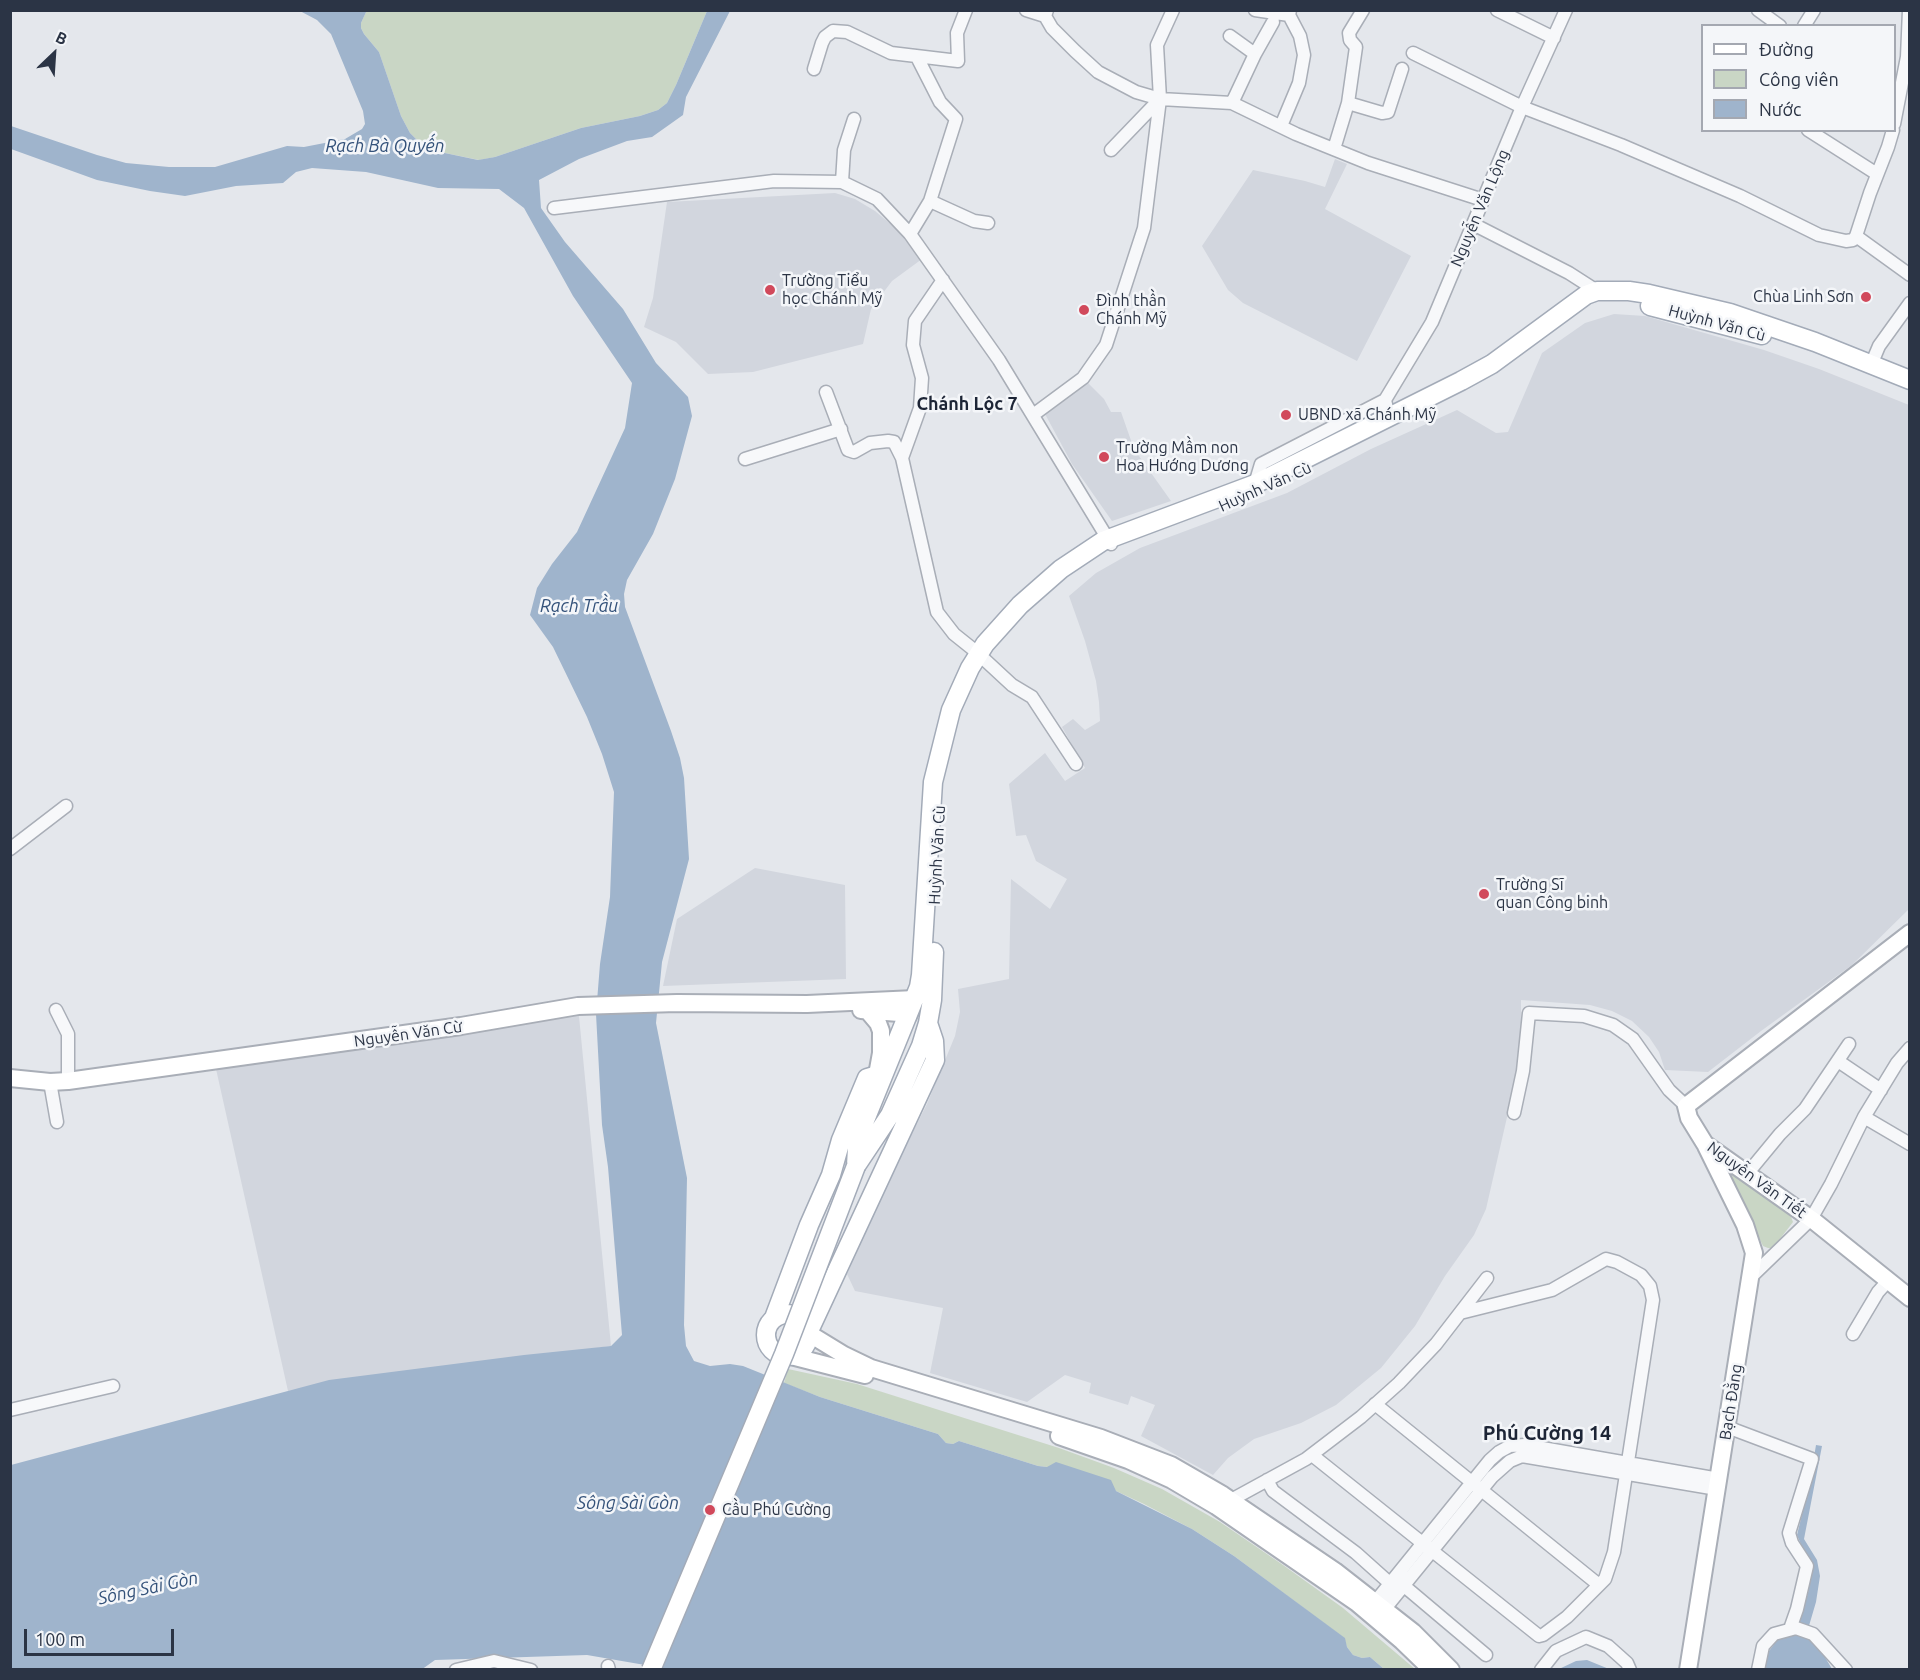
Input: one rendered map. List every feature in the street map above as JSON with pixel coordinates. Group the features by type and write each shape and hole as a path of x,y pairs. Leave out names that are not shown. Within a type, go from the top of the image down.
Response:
{"main road":[{"path":"883,1068 867,1078 841,1140 831,1175 774,1318 766,1330 768,1344 777,1354 790,1356 803,1350 807,1344 813,1318 935,1060 934,1041 928,1023 921,975 931,801 936,767 951,710 969,668 982,657 1020,605 1061,569 1109,542 1253,490 1389,415 1492,364 1566,309 1604,296 1629,291 1730,313 1815,342 1910,380"},
{"name":"Huỳnh Văn Cù","path":"1604,296 1756,333 1910,393"},
{"path":"856,1166 861,1130 883,1068 908,1016 924,1000"},
{"path":"908,1016 928,1023"},
{"path":"651,1670 784,1354 856,1166 890,1115 921,1046 928,1023"},
{"path":"856,1166 895,1121 912,1093 934,1041"},
{"path":"788,1282 790,1299 795,1304 813,1309 813,1318"},
{"path":"774,1318 780,1315 794,1315 813,1318"}],"street":[{"path":"814,69 825,37 833,31 847,32 891,53 958,61 957,33 966,10"},
{"path":"1026,10 1046,13 1052,28 1098,72 1136,92 1160,99 1232,103 1368,163 1483,200"},
{"path":"1033,415 1083,378 1106,345 1144,228 1160,99 1157,45 1173,10"},
{"path":"1256,10 1289,13 1300,36 1304,55 1299,83 1281,126"},
{"path":"1334,149 1348,103 1356,47 1350,40 1349,33 1363,10"},
{"path":"1497,10 1554,38"},
{"name":"Nguyễn Văn Lộng","path":"1389,415 1432,322 1522,107 1566,10"},
{"path":"1758,10 1776,24"},
{"path":"1805,24 1814,10"},
{"path":"1896,114 1907,57 1909,10"},
{"path":"1232,103 1254,54 1273,22"},
{"path":"1230,36 1254,54"},
{"path":"1413,53 1522,107 1621,145 1740,196 1819,235 1846,241 1853,240 1856,236 1892,132"},
{"path":"910,234 930,201 956,119 940,102 917,57"},
{"path":"1348,103 1382,113 1388,112 1402,69"},
{"path":"1111,150 1160,99"},
{"path":"842,182 844,150 854,119"},
{"path":"1811,132 1877,174"},
{"path":"554,208 774,181 842,182 877,199 910,234 999,360 1109,542"},
{"path":"930,201 974,221 988,223"},
{"path":"1473,224 1569,273 1604,296"},
{"path":"1856,236 1910,275"},
{"path":"902,458 920,408 922,378 913,345 915,321 943,280"},
{"path":"1871,365 1879,346 1910,303"},
{"path":"826,392 848,450 854,452 870,443 894,442 902,458 937,612 954,634 1012,685 1032,697 1076,764"},
{"path":"745,459 841,429"},
{"path":"10,849 66,806"},
{"path":"1686,1106 1910,933"},
{"name":"Nguyễn Văn Cừ","path":"10,1078 50,1082 68,1081 461,1026 578,1006 677,1003 807,1004 924,1000"},
{"name":"Nguyễn Văn Cừ","path":"807,1004 899,1013 908,1016"},
{"path":"56,1010 68,1034 68,1081"},
{"path":"867,1010 878,1023 883,1068"},
{"name":"Nguyễn Văn Tiết","path":"1514,1113 1529,1013 1584,1016 1613,1025 1633,1039 1669,1090 1686,1106 1689,1118 1706,1144 1811,1219 1910,1298"},
{"path":"1747,1174 1780,1134 1805,1109 1850,1044"},
{"path":"1751,1277 1811,1219 1864,1117 1897,1064 1910,1048"},
{"path":"1838,1061 1881,1090"},
{"path":"50,1082 57,1122"},
{"path":"1864,1117 1910,1144"},
{"name":"Bạch Đằng","path":"1688,1670 1754,1254 1750,1239 1706,1144"},
{"path":"1312,1455 1539,1636 1568,1617 1605,1580 1614,1552 1653,1300 1650,1286 1641,1275 1617,1262 1606,1259 1552,1290 1460,1313"},
{"path":"1231,1500 1312,1455 1376,1404 1436,1344 1487,1278"},
{"path":"1853,1334 1878,1292 1888,1281"},
{"path":"813,1318 857,1362 887,1374 1092,1441 1172,1480 1376,1610 1430,1648 1451,1670"},
{"path":"790,1356 858,1372 1171,1465 1231,1500 1335,1571 1376,1610 1402,1641 1432,1670"},
{"path":"10,1410 113,1386"},
{"path":"1376,1404 1599,1585"},
{"path":"1727,1427 1812,1459 1789,1533 1792,1543 1803,1557 1806,1566 1797,1609 1798,1630"},
{"path":"1376,1610 1477,1485 1490,1460 1510,1446 1525,1445 1718,1484"},
{"path":"1267,1480 1273,1491 1397,1584 1486,1655"},
{"path":"1758,1670 1763,1646 1774,1634 1798,1630 1813,1634 1846,1670"},
{"path":"1541,1670 1556,1651 1586,1636 1608,1646 1627,1663 1630,1670"},
{"path":"456,1670 500,1661 531,1670"}],"shaded area":[{"path":"1335,159 1347,164 1325,209 1411,256 1357,361 1243,303 1228,290 1202,246 1253,170 1325,187"},
{"name":"Trường Tiểu học Chánh Mỹ","path":"835,193 855,199 875,211 894,227 922,259 892,281 871,309 863,344 753,372 708,374 676,342 644,327 653,298 667,202"},
{"name":"Trường Sĩ quan Công binh","path":"1614,314 1645,316 1764,350 1909,405 1909,909 1852,965 1708,1072 1665,1070 1659,1052 1649,1037 1632,1021 1612,1011 1590,1005 1521,1000 1521,1039 1516,1078 1486,1209 1474,1235 1445,1276 1415,1326 1381,1368 1336,1405 1301,1423 1254,1439 1228,1458 1213,1475 1141,1436 1155,1405 1131,1396 1128,1405 1089,1393 1091,1383 1065,1375 1027,1402 930,1373 943,1308 855,1291 847,1274 881,1195 927,1104 955,1036 960,1012 958,989 1009,979 1011,879 1050,909 1067,879 1036,861 1026,835 1016,836 1009,784 1045,753 1065,781 1085,768 1062,727 1073,719 1085,730 1100,721 1096,681 1069,596 1096,573 1140,548 1287,493 1371,449 1457,410 1496,433 1508,432 1542,353 1585,323"},
{"name":"Trường Mầm non Hoa Hướng Dương","path":"1088,383 1104,399 1111,412 1121,412 1134,449 1171,501 1112,521 1072,464 1045,414"},
{"path":"755,868 845,885 846,979 663,986 677,919"},
{"path":"578,1006 611,1346 288,1391 214,1060"}],"green space":[{"path":"367,10 707,11 676,85 667,103 658,110 581,128 495,157 479,160 440,152 418,141 410,133 401,116 379,52 361,28"},
{"path":"1732,1173 1791,1217 1793,1222 1773,1248 1763,1246 1731,1180"},
{"path":"788,1369 857,1384 1059,1448 1162,1489 1220,1522 1283,1565 1343,1608 1415,1669 1384,1669 1370,1657 1362,1658 1353,1655 1344,1638 1234,1556 1192,1529 1144,1504 1116,1491 1047,1467 959,1441 953,1444 946,1443 938,1434 820,1397 784,1383"}],"water":[{"name":"Sông Sài Gòn","path":"367,10 361,28 379,52 401,116 410,133 418,141 440,152 478,160 495,157 581,128 658,110 667,103 676,85 707,11 730,11 686,97 683,115 652,137 627,141 579,159 539,180 541,208 565,242 623,309 656,363 688,397 692,416 675,479 653,534 627,580 624,594 625,607 671,731 684,778 689,859 662,962 656,1023 687,1178 684,1325 686,1346 694,1361 710,1366 730,1364 743,1366 820,1397 938,1434 946,1443 953,1444 959,1441 1038,1466 1047,1467 1056,1462 1111,1480 1116,1491 1192,1529 1234,1556 1345,1638 1347,1647 1353,1655 1362,1658 1370,1657 1384,1669 674,1670 587,1655 435,1660 421,1670 11,1669 11,1465 329,1380 611,1346 622,1335 608,1167 602,1125 596,1014 600,964 610,897 614,792 587,717 553,647 530,615 537,588 577,532 625,428 632,383 573,296 524,208 499,189 438,188 366,172 312,168 296,172 283,183 236,186 185,196 97,180 11,149 11,126 126,163 169,167 215,167 287,146 304,147 345,139 362,129 365,124 363,111 331,34 317,20 300,11"},
{"path":"1816,1445 1822,1446 1804,1539 1817,1560 1820,1576 1816,1602 1806,1636 1822,1652 1832,1669 1764,1670 1769,1651 1778,1639 1796,1634 1808,1593 1812,1571 1797,1535"},
{"path":"1587,1660 1609,1669 1559,1669 1576,1661"}],"place":[{"name":"Trường Tiểu học Chánh Mỹ","path":"770,290"},
{"name":"Chùa Linh Sơn","path":"1866,297"},
{"name":"Đình thần Chánh Mỹ","path":"1084,310"},
{"name":"UBND xã Chánh Mỹ","path":"1286,415"},
{"name":"Trường Mầm non Hoa Hướng Dương","path":"1104,457"},
{"name":"Trường Sĩ quan Công binh","path":"1484,894"},
{"name":"Cầu Phú Cường","path":"710,1510"}],"district":[{"name":"Chánh Lộc 7","path":"967,404"},
{"name":"Phú Cường 14","path":"1547,1433"}],"water label":[{"name":"Rạch Bà Quyến","path":"385,146"},
{"name":"Rạch Trầu","path":"579,606"}]}
